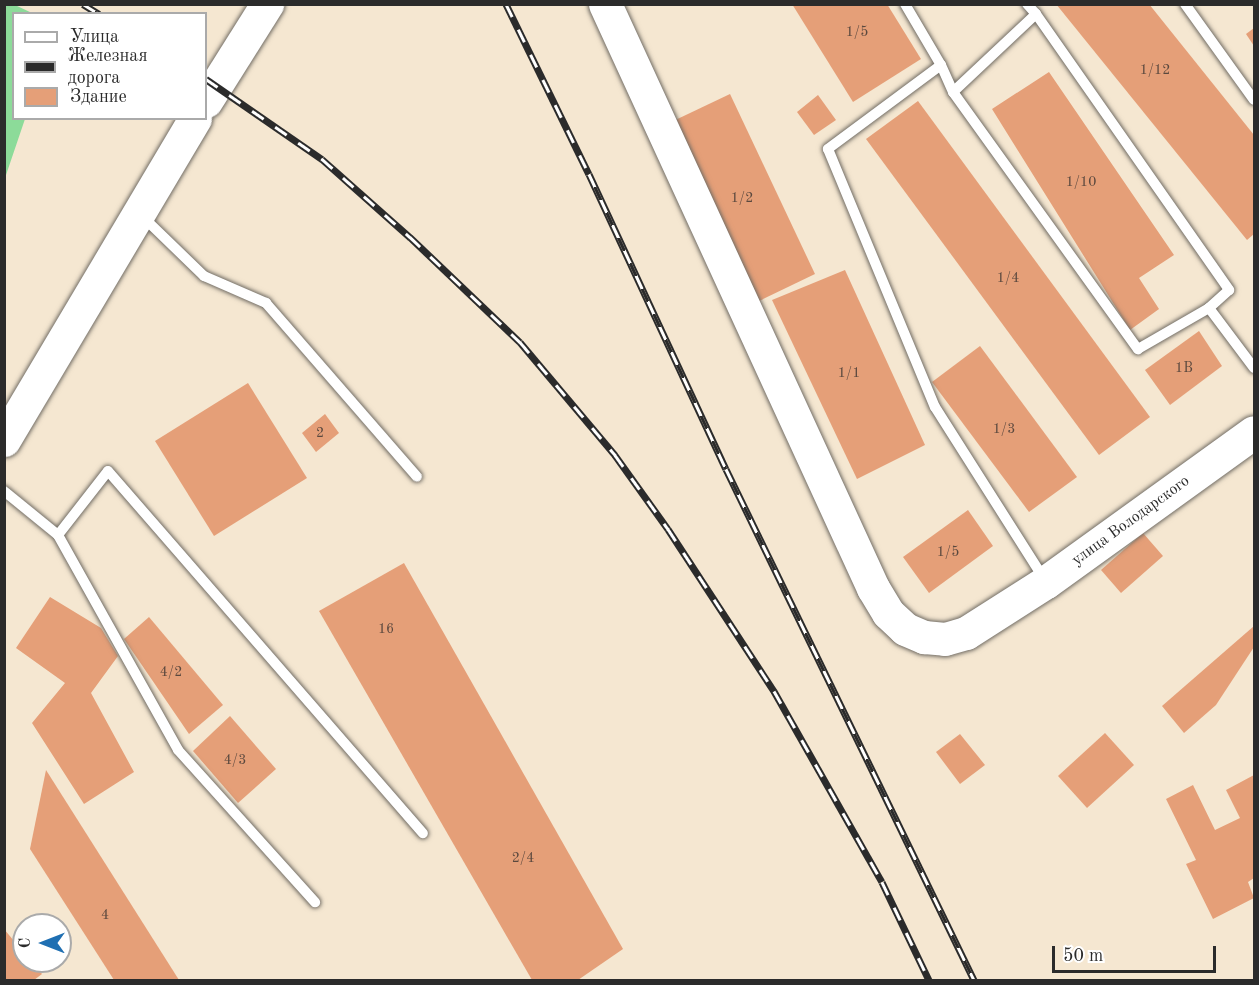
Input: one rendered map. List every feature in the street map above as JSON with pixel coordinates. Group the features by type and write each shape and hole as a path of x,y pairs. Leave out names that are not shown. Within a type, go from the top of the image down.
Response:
{"main road":[{"path":"207,99 267,4"},
{"name":"улица Володарского","path":"605,4 873,588 888,614 904,629 924,637 945,639 966,633 1046,582 1254,432"},
{"path":"4,440 194,120"}],"lane":[{"path":"905,4 954,92 1138,349 1209,308 1229,290 1027,4"},
{"path":"1185,4 1254,100"},
{"path":"954,92 1036,14"},
{"path":"941,65 828,149 935,407 1046,582"},
{"path":"139,213 204,276 266,303 417,477"},
{"path":"1209,308 1254,368"},
{"path":"58,535 108,471 423,833"},
{"path":"4,491 58,535 178,750 315,902"}],"green space":[{"path":"5,4 15,5 30,12 12,12 12,120 25,120 5,178"}],"building":[{"path":"792,4 887,4 921,59 853,102"},
{"path":"1056,4 1149,4 1254,135 1254,234 1247,240"},
{"path":"1254,28 1254,46 1246,34"},
{"path":"1049,72 1174,255 1139,278 1159,309 1130,330 992,109"},
{"path":"730,94 815,274 755,303 669,123"},
{"path":"818,95 836,120 814,135 797,112"},
{"path":"918,101 1150,417 1099,455 866,139"},
{"path":"845,270 925,445 857,479 772,300"},
{"path":"1199,331 1222,366 1170,405 1145,370"},
{"path":"980,346 1077,477 1029,512 932,382"},
{"path":"248,383 307,478 214,536 155,441"},
{"path":"325,414 339,433 316,452 302,433"},
{"path":"968,510 993,546 929,593 903,557"},
{"path":"1143,533 1163,556 1121,593 1101,570"},
{"path":"404,563 623,949 578,980 532,980 319,611"},
{"path":"50,597 101,628 118,656 91,693 134,772 84,804 32,723 65,683 16,648"},
{"path":"149,617 223,705 189,734 124,639"},
{"path":"1254,626 1254,647 1216,705 1184,733 1162,706"},
{"path":"230,716 276,769 238,803 193,751"},
{"path":"1105,733 1134,765 1087,808 1058,776"},
{"path":"960,734 985,765 960,784 936,752"},
{"path":"46,770 179,980 114,980 30,849"},
{"path":"1254,775 1254,878 1248,882 1254,898 1213,919 1186,864 1196,860 1166,799 1193,785 1215,830 1240,818 1226,790"},
{"path":"4,929 12,939 12,973 42,974 34,980 4,980"}],"railway":[{"path":"83,4 96,12"},
{"path":"506,4 589,174 726,469 974,980"},
{"path":"207,80 322,159 410,237 520,342 615,455 668,529 774,691 882,882 929,980"}]}
